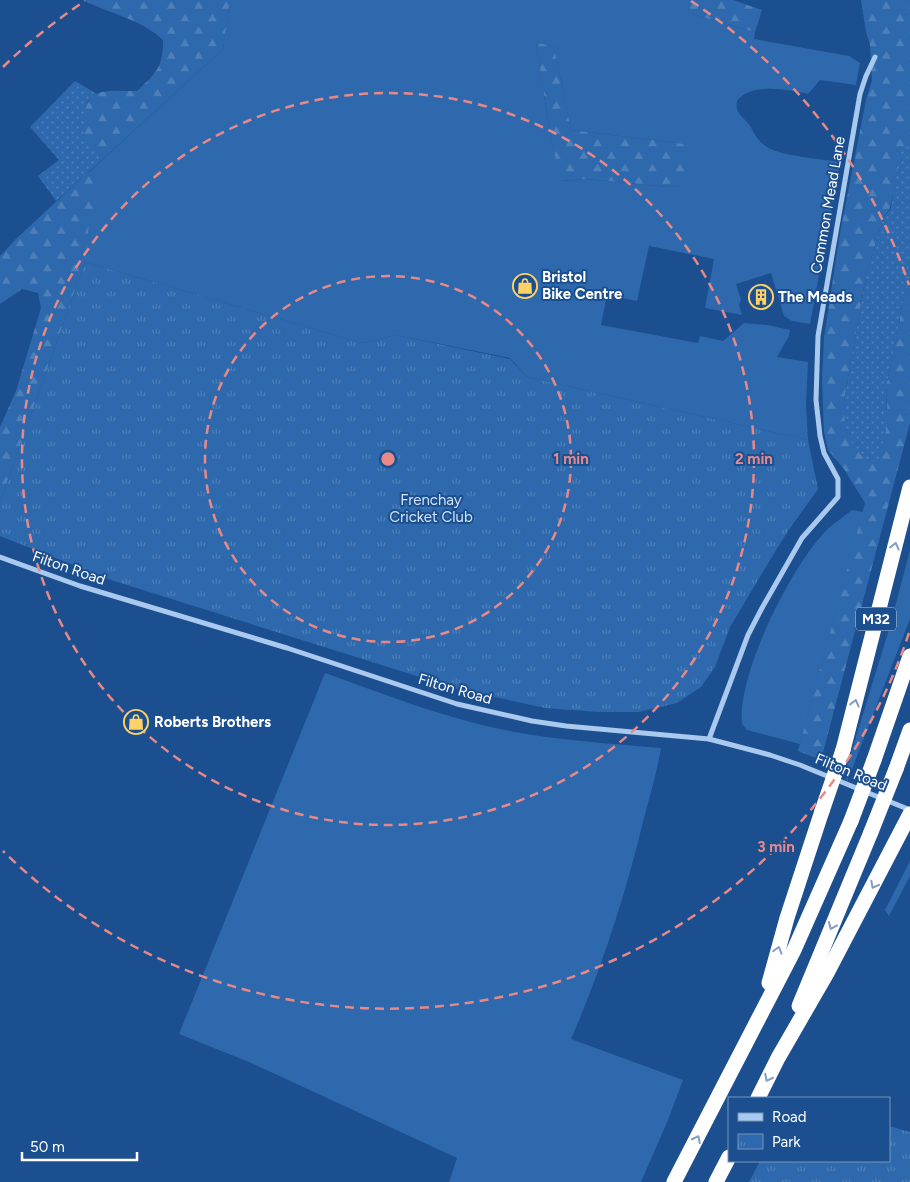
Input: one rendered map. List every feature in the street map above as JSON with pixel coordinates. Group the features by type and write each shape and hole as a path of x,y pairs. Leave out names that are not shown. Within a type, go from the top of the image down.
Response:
{"highway":[{"name":"M32","path":"760,1013 787,918 843,750 910,487"},
{"name":"M32","path":"674,1182 794,950 851,822 910,656"},
{"path":"778,1058 871,832 910,730"},
{"path":"758,1097 778,1058 827,973 910,812"},
{"path":"716,1182 728,1159"}],"street":[{"name":"Common Mead Lane","path":"708,739 748,635 777,578 802,538 838,496 838,479 824,453 820,436 816,400 818,336 860,94 875,58"},
{"name":"Filton Road","path":"0,557 99,592 287,648 457,704 532,721 566,726 694,736 708,739 800,765 910,812"}],"green space":[{"path":"83,0 230,0 223,49 104,158 85,138 82,122 85,108 96,94 102,92 137,91 154,74 160,64 163,40 135,22"},
{"path":"230,0 692,0 688,13 755,32 754,39 849,56 860,63 856,85 820,80 808,94 780,89 760,89 743,95 737,101 739,112 761,142 770,149 840,162 810,324 792,321 784,316 771,273 736,284 741,300 739,305 742,315 705,308 714,259 649,246 637,301 607,295 601,325 698,343 700,336 723,341 744,323 768,325 790,330 789,336 777,357 808,362 806,405 808,440 527,377 510,358 396,335 362,343 15,240 223,49","holes":["536,42 554,47 571,130 684,144 681,185 669,187 587,179 562,181 551,140"]},
{"path":"692,0 733,0 762,10 755,32 688,13"},
{"path":"861,0 910,0 910,141 908,141 890,208 883,219 866,276 843,407 887,410 887,382 902,304 910,281 910,423 821,760 798,751 865,503 844,469 828,450 824,432 822,380 824,338 840,233 866,100 872,80 870,45"},
{"path":"536,42 554,47 571,130 685,144 686,167 681,185 669,187 587,179 561,181 551,140"},
{"path":"75,81 97,94 88,101 84,112 84,133 89,142 104,158 56,201 38,176 59,160 30,127"},
{"path":"908,141 910,141 910,281 902,304 887,382 886,431 878,461 868,462 855,448 846,430 843,407 866,276 883,219 891,208 899,154"},
{"path":"88,172 96,182 98,191 89,223 85,262 0,502 0,427 16,391 41,308 38,293 22,289 0,304 0,256"},
{"name":"Frenchay Cricket Club","path":"85,262 362,343 396,335 510,359 527,377 808,440 818,489 788,531 730,627 715,667 701,687 677,703 639,712 598,712 545,708 458,689 111,580 0,536 0,502"},
{"path":"852,510 863,512 800,744 747,730 742,724 743,703 756,652 768,624 795,572 810,551 826,531"},
{"path":"910,550 910,619 847,782 845,773 890,626"},
{"path":"325,673 430,710 495,728 557,738 661,748 658,766 621,902 603,958 571,1039 683,1080 641,1182 449,1182 457,1158 249,1062 179,1034"},
{"path":"910,861 910,876 889,916 885,910"},
{"path":"890,1126 910,1132 910,1182 749,1182 759,1162 890,1162"}],"place":[{"name":"Bristol Bike Centre","path":"525,286"},
{"name":"The Meads","path":"761,297"},
{"name":"Roberts Brothers","path":"136,722"}]}
